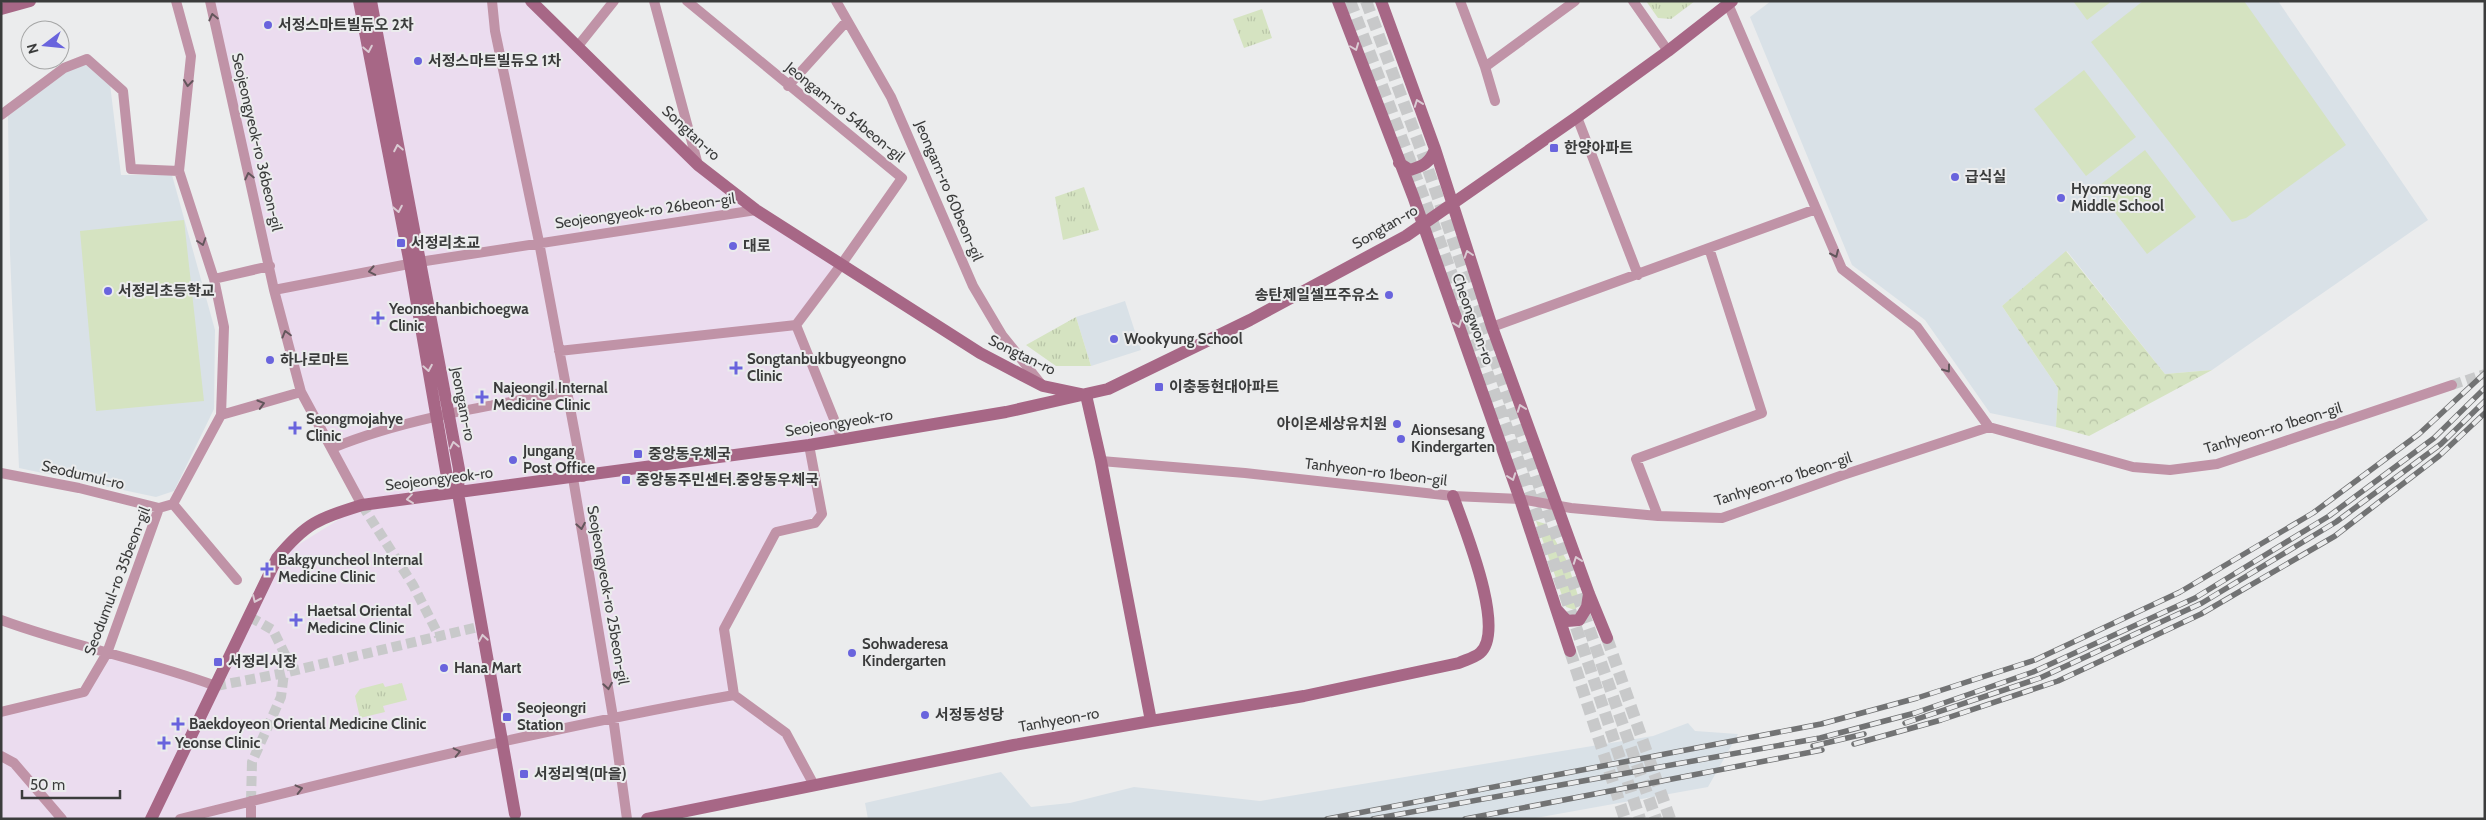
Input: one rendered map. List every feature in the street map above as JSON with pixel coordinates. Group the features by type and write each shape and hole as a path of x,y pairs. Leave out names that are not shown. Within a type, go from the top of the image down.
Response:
{"street":[{"path":"1,9 30,1"},
{"name":"Seodumul-ro 35beon-gil","path":"1,712 84,692 107,653 158,508 173,504 221,415 224,327 214,279 179,171 190,56 176,1"},
{"name":"Seojeongyeok-ro 36beon-gil","path":"210,1 274,290 301,392 362,506"},
{"path":"274,290 415,263 359,1"},
{"name":"Jeongam-ro","path":"371,1 442,415 459,469 458,493 501,741 518,817"},
{"name":"Seojeongyeok-ro 26beon-gil","path":"492,1 495,31 539,242 567,392 578,478"},
{"name":"Songtan-ro","path":"531,1 698,165 756,210 980,353 1043,386 1086,395 1108,388 1242,324 1422,225 1577,117 1668,51 1730,2"},
{"path":"578,46 614,1"},
{"path":"654,1 698,165"},
{"name":"Jeongam-ro 54beon-gil","path":"687,1 902,178 841,265"},
{"name":"Jeongam-ro 60beon-gil","path":"836,1 846,22 891,97 973,286 1002,335 1043,386"},
{"name":"Cheongwon-ro","path":"1338,1 1422,225 1520,500 1570,651"},
{"name":"Cheongwon-ro","path":"1381,1 1435,149 1492,327 1589,594 1608,638"},
{"path":"1460,1 1485,67 1495,101"},
{"path":"1485,67 1574,1"},
{"path":"1633,1 1668,51"},
{"path":"1730,2 1842,269 1917,327 1989,427"},
{"path":"788,86 846,22"},
{"path":"1,115 64,68 87,58 123,91 131,169 179,171"},
{"path":"1577,117 1638,275"},
{"path":"1399,163 1410,170 1421,167 1431,160 1435,149"},
{"path":"1492,327 1816,209"},
{"name":"Seojeongyeok-ro 26beon-gil","path":"415,263 539,242 756,210"},
{"path":"1658,516 1636,459 1762,414 1709,248"},
{"path":"559,351 796,324 841,265"},
{"path":"214,279 270,266"},
{"path":"796,324 842,439"},
{"name":"Tanhyeon-ro 1beon-gil","path":"1101,461 1255,474 1453,496 1520,500 1557,506 1658,516 1722,518 1843,475 1989,427 2124,465 2170,470 2217,464 2452,385"},
{"path":"221,415 301,392"},
{"path":"332,448 352,440 442,415 567,392"},
{"path":"1086,395 1101,461 1151,721"},
{"name":"Seojeongyeok-ro","path":"150,819 277,558 297,534 320,519 362,506 809,445 1006,412 1086,395"},
{"path":"809,445 822,514 815,523 776,532 724,629 734,695 786,733 814,785"},
{"name":"Seodumul-ro","path":"1,473 79,488 158,508"},
{"name":"Seojeongyeok-ro 25beon-gil","path":"578,478 627,819"},
{"name":"Tanhyeon-ro","path":"647,819 1014,745 1323,692 1459,663 1481,653 1488,638 1488,611 1483,587 1453,496"},
{"path":"173,504 236,580"},
{"path":"1555,608 1567,621 1578,620 1587,607 1589,594"},
{"path":"1,620 107,653 172,670 216,686"},
{"path":"180,819 501,741 613,716 734,695"},
{"path":"1,756 14,763 62,819"},
{"path":"251,801 251,819"}],"shaded area":[{"path":"210,1 531,1 698,165 841,265 796,325 842,439 809,445 822,514 776,532 724,629 734,695 786,733 814,785 637,819 1,819 1,712 84,692 107,653 216,686 277,558 362,505 301,392"},
{"path":"1771,1 2278,1 2428,220 2212,370 2165,374 2067,251 2002,306 2058,388 2056,427 1990,413 1925,320 1852,265 1750,17"},
{"name":"서정리초등학교","path":"86,63 110,84 121,175 172,175 215,330 214,409 174,491 156,497 19,468 10,253 8,116 65,70 70,70 70,66"},
{"path":"1125,301 1141,350 1091,366 1076,317"},
{"path":"1688,723 1695,731 1738,734 1708,787 1530,819 868,819 865,803 1001,772 1031,807 1070,803 1134,787 1260,801 1653,736"}],"green space":[{"path":"1646,1 1695,1 1671,19 1658,18"},
{"path":"2073,1 2112,1 2087,20"},
{"path":"2143,1 2244,1 2346,145 2246,218 2232,222 2091,42"},
{"path":"1262,9 1272,38 1244,48 1233,19"},
{"path":"2084,70 2136,137 2086,176 2034,109"},
{"path":"2145,150 2196,217 2147,254 2096,188"},
{"path":"1084,187 1099,230 1063,240 1055,197"},
{"path":"184,220 204,401 96,411 80,231"},
{"path":"2066,251 2165,374 2212,370 2089,436 2056,427 2058,388 2002,306"},
{"path":"1076,317 1091,366 1056,366 1026,345"},
{"path":"1536,521 1546,524 1567,561 1580,602 1575,610 1566,607"},
{"path":"383,683 385,687 402,683 407,700 383,706 385,712 360,718 355,696 360,689"}],"tunnel":[{"path":"1350,1 1500,408 1640,819"},
{"path":"1366,1 1423,155 1656,819"},
{"path":"2452,385 2485,374"},
{"path":"362,505 413,585 439,636"},
{"path":"250,617 273,630 293,671"},
{"path":"216,686 284,673 482,626"},
{"path":"1607,638 1670,819"},
{"path":"1570,651 1625,819"},
{"path":"251,801 252,762 281,697 284,673"}],"railway":[{"path":"1327,819 1821,724 1917,698 2035,660 2180,592 2313,513 2419,434 2485,373"},
{"path":"1373,819 1820,738 1915,713 2033,672 2195,598 2329,516 2434,438 2485,388"},
{"path":"1905,723 2040,678 2202,603 2336,522 2441,444 2485,401"},
{"path":"1854,744 1941,720 2058,681 2201,614 2335,536 2439,456 2485,413"},
{"path":"1813,746 1864,734"},
{"path":"1465,819 1822,750"}],"place":[{"name":"서정스마트빌듀오 2차","path":"268,25"},
{"name":"서정스마트빌듀오 1차","path":"418,61"},
{"name":"한양아파트","path":"1554,148"},
{"name":"급식실","path":"1955,177"},
{"name":"Hyomyeong Middle School","path":"2061,198"},
{"name":"서정리초교","path":"401,243"},
{"name":"대로","path":"733,246"},
{"name":"서정리초등학교","path":"108,291"},
{"name":"송탄제일셀프주유소","path":"1389,295"},
{"name":"Yeonsehanbichoegwa Clinic","path":"378,318"},
{"name":"Wookyung School","path":"1114,339"},
{"name":"하나로마트","path":"270,360"},
{"name":"Songtanbukbugyeongno Clinic","path":"736,368"},
{"name":"이충동현대아파트","path":"1159,387"},
{"name":"Najeongil Internal Medicine Clinic","path":"482,397"},
{"name":"아이온세상유치원","path":"1397,424"},
{"name":"Seongmojahye Clinic","path":"295,428"},
{"name":"Aionsesang Kindergarten","path":"1401,439"},
{"name":"중앙동우체국","path":"638,454"},
{"name":"Jungang Post Office","path":"513,460"},
{"name":"중앙동주민센터.중앙동우체국","path":"626,480"},
{"name":"Bakgyuncheol Internal Medicine Clinic","path":"267,569"},
{"name":"Haetsal Oriental Medicine Clinic","path":"296,620"},
{"name":"Sohwaderesa Kindergarten","path":"852,653"},
{"name":"서정리시장","path":"218,662"},
{"name":"Hana Mart","path":"444,668"},
{"name":"서정동성당","path":"925,715"},
{"name":"Seojeongri Station","path":"507,717"},
{"name":"Baekdoyeon Oriental Medicine Clinic","path":"178,724"},
{"name":"Yeonse Clinic","path":"164,743"},
{"name":"서정리역(마을)","path":"524,774"}]}
